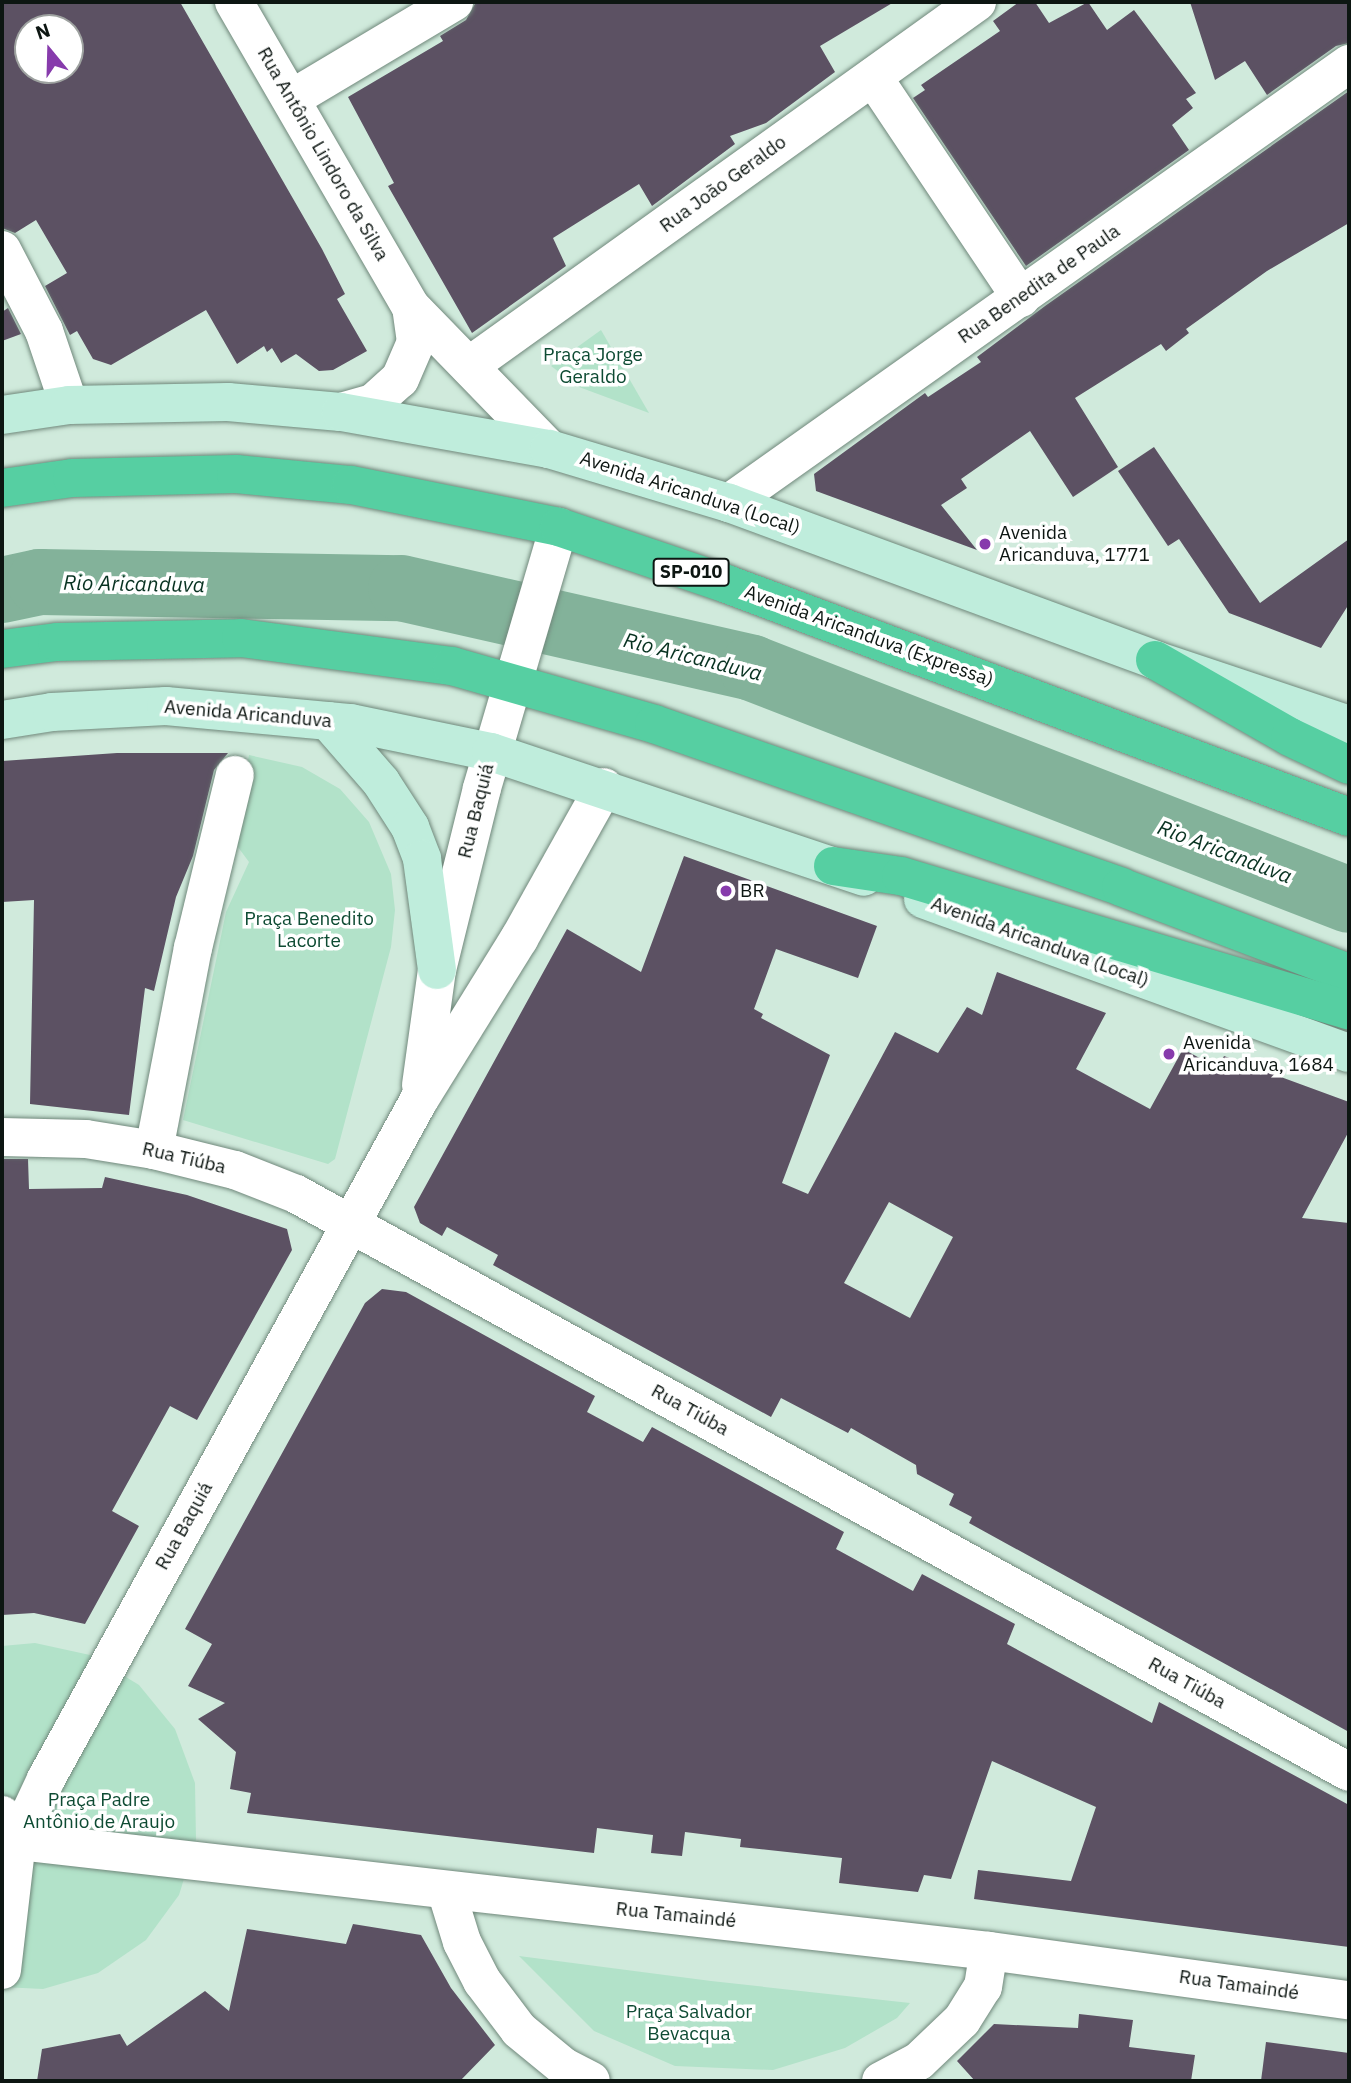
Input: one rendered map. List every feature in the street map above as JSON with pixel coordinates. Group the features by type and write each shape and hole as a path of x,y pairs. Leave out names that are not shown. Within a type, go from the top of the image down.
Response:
{"highway":[{"name":"Avenida Aricanduva (Expressa)","path":"2,488 72,478 236,474 351,485 724,583 1349,817"},
{"path":"2,649 57,642 241,638 452,666 516,670 654,724 885,804 1349,973"},
{"path":"1155,660 1290,737 1349,765"},
{"path":"833,866 901,876 1349,1010"}],"main road":[{"name":"Avenida Aricanduva (Local)","path":"2,415 69,405 228,402 341,412 549,449 729,503 1155,660 1349,725"},
{"name":"Avenida Aricanduva","path":"2,720 166,706 328,721 491,752"},
{"path":"328,721 381,782 410,827 422,859 437,970"},
{"name":"Avenida Aricanduva (Local)","path":"491,752 604,787 833,866 1349,1053"}],"street":[{"name":"Rua Antônio Lindoro da Silva","path":"234,2 411,307 549,449"},
{"path":"291,99 454,2"},
{"name":"Rua João Geraldo","path":"469,366 977,2"},
{"name":"Rua Benedita de Paula","path":"729,503 1349,64"},
{"path":"873,77 1021,298"},
{"path":"2,250 44,331 69,405"},
{"name":"Rua Antônio Lindoro da Silva","path":"341,412 373,402 400,379 416,342 411,307"},
{"name":"Rua Baquiá","path":"419,1100 437,970 491,752 556,538"},
{"path":"154,1150 193,948 235,775"},
{"name":"Rua Baquiá","path":"2,1970 7,1832 113,1651 353,1225 419,1100 519,939 604,787"},
{"name":"Rua Tiúba","path":"2,1136 86,1139 154,1150 235,1170 296,1194 1349,1772"},
{"name":"Rua Tamaindé","path":"7,1832 446,1889 989,1951 1349,2000"},
{"path":"446,1889 461,1942 482,1981 519,2030 564,2067 592,2081"},
{"path":"881,2081 919,2061 962,2020 983,1987 989,1951"}],"green space":[{"name":"Praça Jorge Geraldo","path":"601,330 649,413 579,387 551,366"},
{"name":"Praça Benedito Lacorte","path":"249,755 302,767 340,789 369,822 391,874 395,910 391,947 335,1159 328,1164 183,1120 226,912 249,862 232,839"},
{"name":"Praça Padre Antônio de Araujo","path":"35,1643 90,1655 139,1685 175,1729 195,1783 196,1840 179,1895 146,1940 98,1973 43,1989 2,1987 2,1646"},
{"name":"Praça Salvador Bevacqua","path":"519,1956 910,2003 897,2018 845,2048 773,2070 675,2066 594,2031"}],"building":[{"path":"2,2 180,2 322,249 345,294 337,299 367,351 333,370 319,371 296,354 281,363 272,348 267,352 264,346 237,364 206,310 111,365 93,359 77,331 70,335 45,286 67,273 36,220 15,233 2,228"},
{"path":"476,2 894,2 820,46 835,72 766,123 730,136 735,144 652,206 639,184 553,238 566,266 472,333 388,186 394,183 348,97 443,41 440,36 466,20"},
{"path":"1019,2 1035,2 1049,23 1088,2 1107,30 1134,10 1196,93 1186,99 1193,108 1172,125 1189,150 1026,266 913,98 925,90 921,85 1000,31 993,21"},
{"path":"1190,2 1349,2 1349,43 1336,46 1267,95 1245,61 1215,80"},
{"path":"1349,91 1349,223 1267,271 1186,329 1189,333 1166,351 1161,344 1075,398 1118,467 1073,497 1030,431 961,479 967,488 941,505 977,550 816,491 814,474 925,393 928,397 981,362 977,357 1045,306"},
{"path":"8,308 21,334 2,341 2,312"},
{"path":"1154,447 1260,603 1349,539 1349,604 1321,648 1229,613 1179,539 1168,546 1118,471"},
{"path":"117,753 228,753 214,770 193,856 176,897 154,991 145,988 129,1115 30,1104 34,900 2,902 2,761"},
{"path":"684,856 877,926 858,978 776,949 754,1009 763,1014 761,1018 830,1055 782,1183 808,1194 895,1032 938,1053 967,1007 982,1015 997,972 1106,1013 1076,1069 1150,1109 1183,1049 1218,1068 1224,1056 1349,1102 1349,1131 1302,1218 1349,1223 1349,1732 969,1523 972,1517 949,1505 954,1494 917,1474 916,1465 851,1428 848,1433 781,1398 771,1417 493,1265 498,1255 447,1227 442,1236 420,1223 414,1207 567,929 641,972","holes":["889,1202 953,1237 910,1318 844,1283"]},
{"path":"2,1159 28,1159 29,1189 102,1188 105,1177 187,1195 287,1229 292,1250 197,1420 170,1406 112,1511 139,1526 85,1624 34,1613 2,1615"},
{"path":"382,1289 406,1292 595,1396 587,1412 643,1442 652,1427 844,1532 836,1549 913,1591 922,1574 1015,1624 1007,1644 1152,1723 1159,1702 1349,1805 1349,1947 974,1899 978,1870 1071,1881 1096,1807 992,1761 951,1879 924,1875 918,1892 839,1883 842,1858 740,1847 741,1839 685,1832 682,1856 651,1853 653,1835 597,1828 594,1853 247,1813 251,1793 230,1789 236,1752 198,1719 225,1703 188,1686 212,1644 185,1629 365,1303"},
{"path":"353,1924 421,1935 451,1988 495,2045 460,2081 37,2081 42,2049 120,2034 127,2046 205,1991 229,2011 247,1929 346,1944"},
{"path":"1079,2014 1133,2020 1129,2047 1195,2055 1191,2081 975,2081 957,2061 994,2024 1078,2028"},
{"path":"1266,2042 1349,2053 1349,2081 1261,2081"}],"waterway":[{"name":"Rio Aricanduva","path":"2,590 40,582 401,588 752,668 1349,900"}],"place":[{"name":"Avenida Aricanduva, 1771","path":"985,544"},
{"name":"BR","path":"726,891"},
{"name":"Avenida Aricanduva, 1684","path":"1169,1054"}]}
